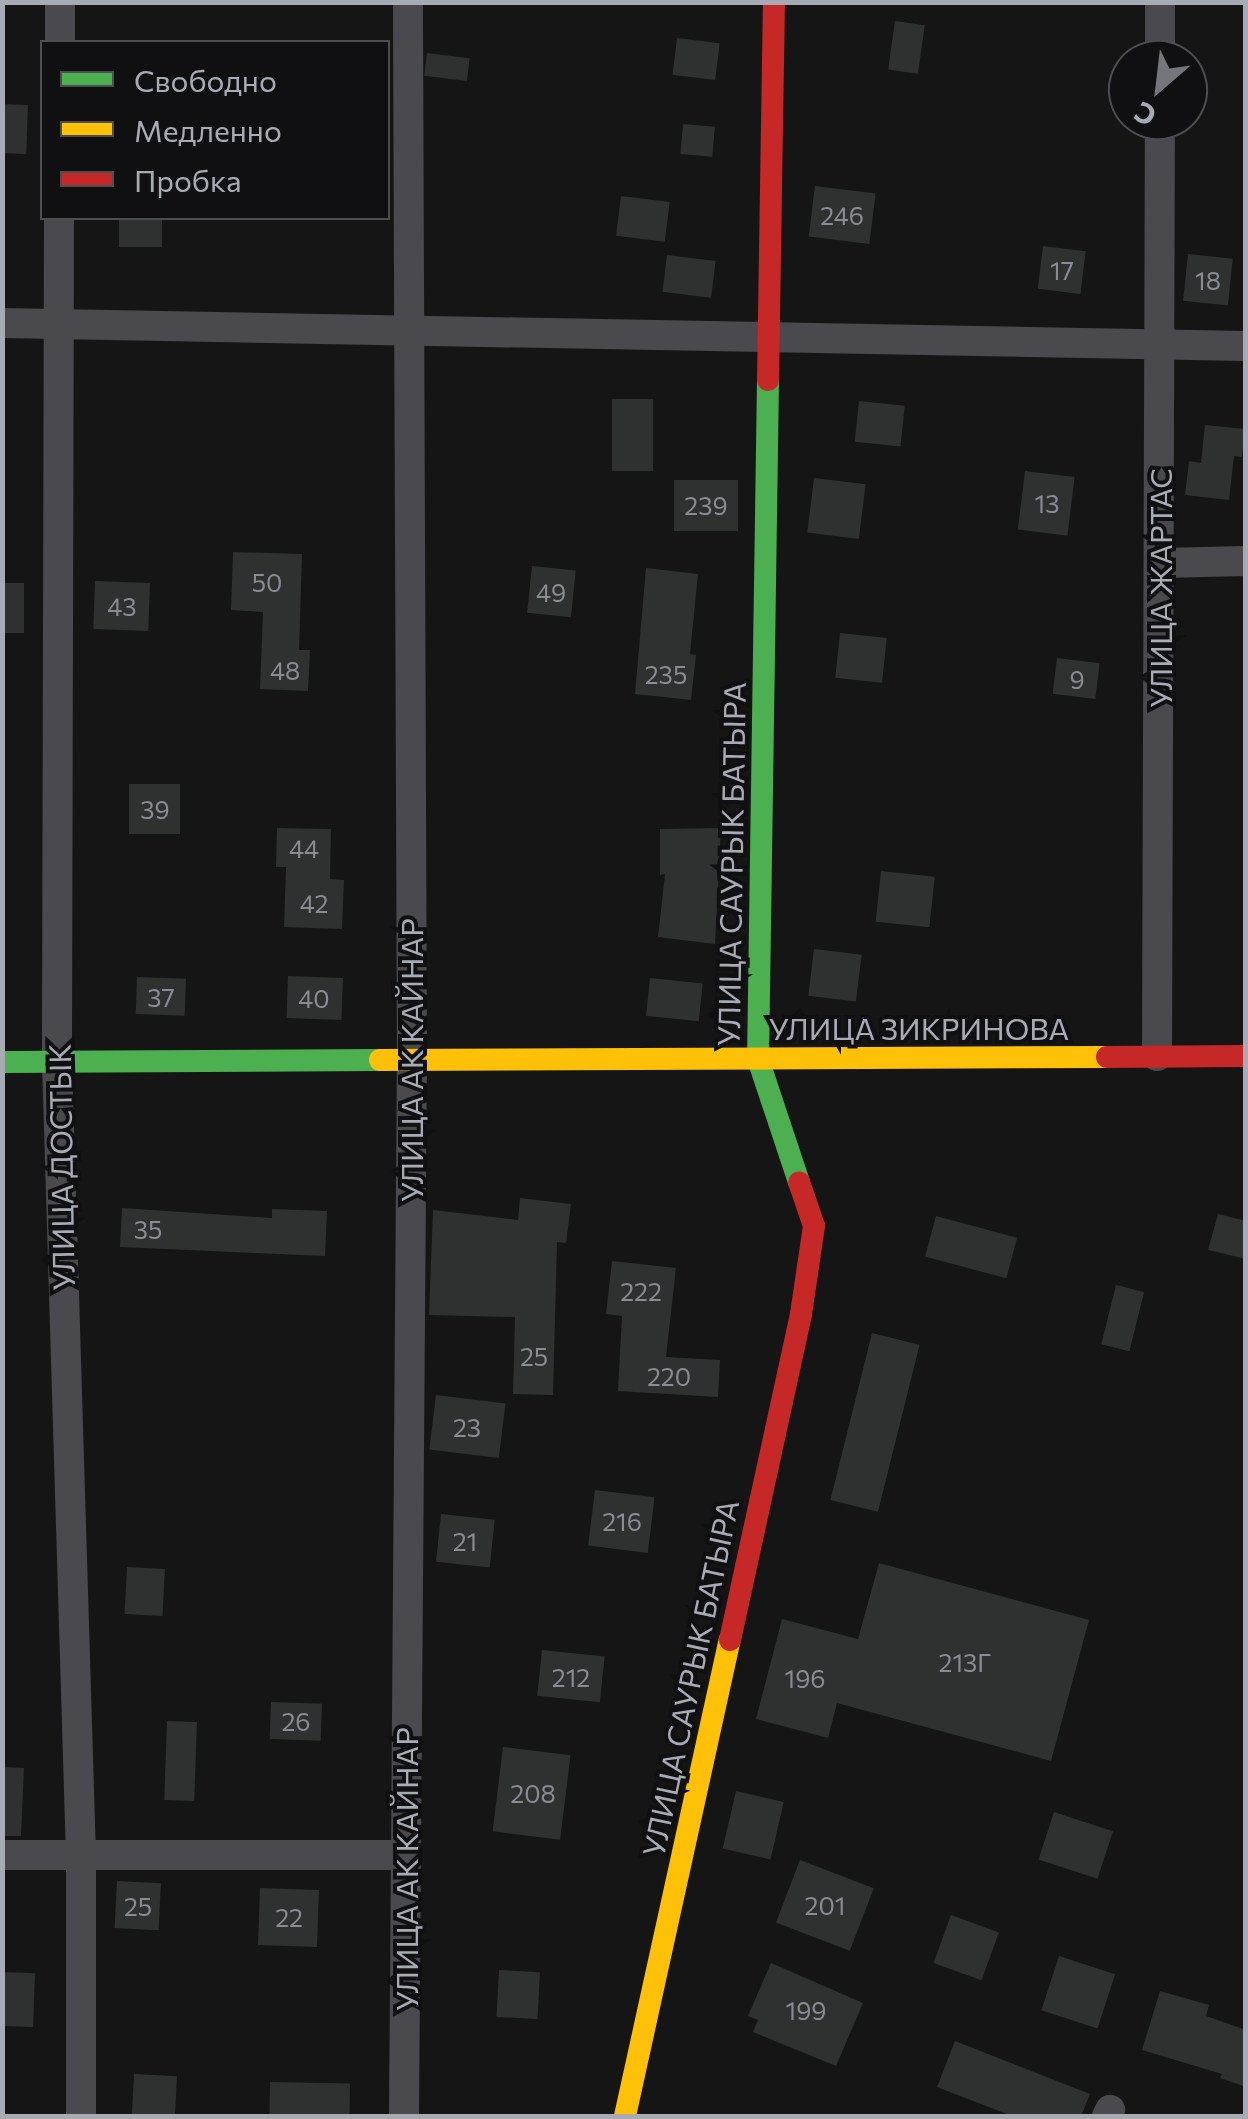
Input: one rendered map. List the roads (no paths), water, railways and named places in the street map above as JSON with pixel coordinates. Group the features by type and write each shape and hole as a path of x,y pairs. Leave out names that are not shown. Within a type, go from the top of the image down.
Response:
{"street":[{"path":"60,2 60,40"},
{"name":"УЛИЦА АК КАЙНАР","path":"404,2116 412,1060 408,2"},
{"name":"УЛИЦА САУРЫК БАТЫРА","path":"630,2115 801,1314 814,1226 758,1059 774,2"},
{"path":"1160,2 1160,40"},
{"name":"УЛИЦА ЖАРТАС","path":"1157,1056 1160,140"},
{"name":"УЛИЦА ДОСТЫК","path":"59,220 57,1062 81,1855 81,2116"},
{"path":"2,324 59,322 410,334 1246,346"},
{"path":"1161,563 1246,561"},
{"name":"УЛИЦА ЗИКРИНОВА","path":"2,1062 1246,1056"},
{"path":"2,1855 406,1855"}]}
